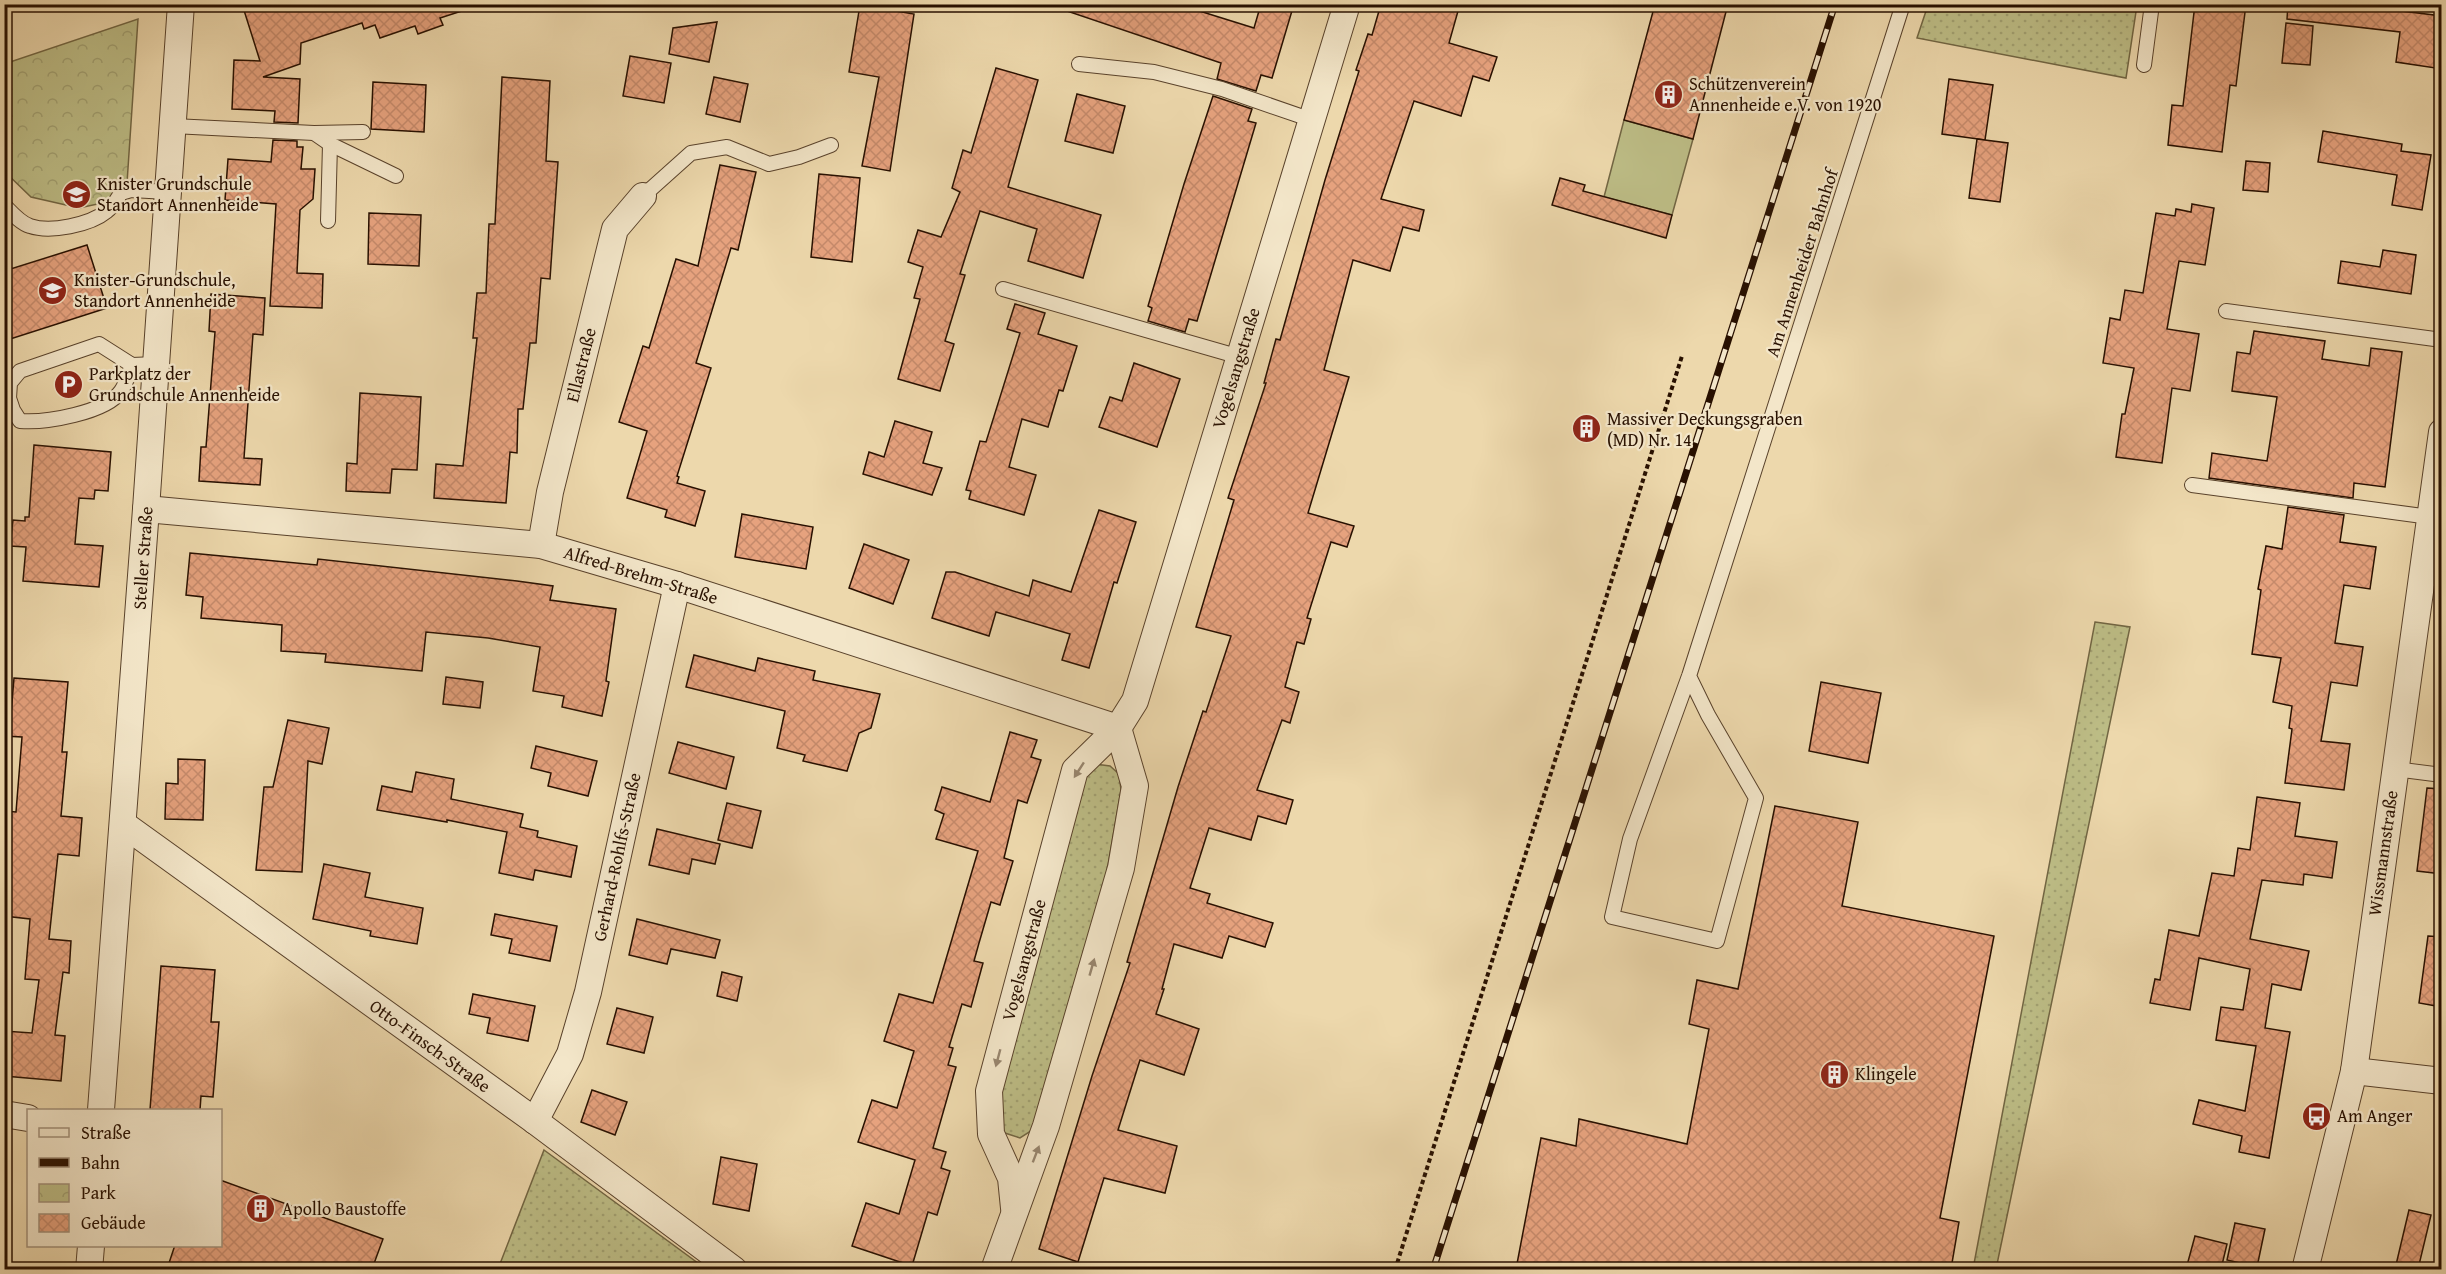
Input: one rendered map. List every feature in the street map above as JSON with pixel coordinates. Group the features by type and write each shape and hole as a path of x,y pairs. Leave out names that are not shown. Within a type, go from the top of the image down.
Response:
{"street":[{"name":"Steller Straße","path":"101,1109 146,509 144,365 168,192 181,4"},
{"name":"Vogelsangstraße","path":"1014,1208 1011,1178 991,1134 989,1091 1075,770 1119,728 1135,701 1347,4"},
{"name":"Ellastraße","path":"541,544 550,492 615,229 643,196"},
{"name":"Wissmannstraße","path":"2306,1269 2354,1071 2442,432"},
{"name":"Alfred-Brehm-Straße","path":"146,509 541,544 677,585 1119,728"},
{"name":"Gerhard-Rohlfs-Straße","path":"535,1121 570,1054 588,992 677,585"},
{"name":"Vogelsangstraße","path":"994,1269 1014,1208 1046,1126 1121,868 1135,786 1119,728"},
{"name":"Otto-Finsch-Straße","path":"123,824 535,1121 734,1269"},
{"path":"2354,1071 2442,1081"},
{"path":"4,1114 27,1118"},
{"path":"89,1269 91,1247"}],"lane":[{"name":"Am Annenheider Bahnhof","path":"1689,676 1708,715 1756,798 1718,941 1612,916 1630,839 1689,676 1903,4"},
{"path":"2144,65 2151,4"},
{"path":"1079,64 1154,72 1222,89 1312,120"},
{"path":"173,126 314,133 363,132"},
{"path":"314,133 330,144 396,176"},
{"path":"328,221 330,144"},
{"path":"643,196 691,153 727,147 770,164 799,157 831,145"},
{"path":"4,205 29,226 54,228 79,225 98,217 110,210 122,193 132,190 168,192"},
{"path":"1003,289 1240,357"},
{"path":"2226,311 2442,340"},
{"path":"99,345 144,365 120,393 94,409 41,422 20,421 9,399 10,384 20,371 99,345"},
{"path":"2192,485 2430,517"},
{"path":"2395,769 2442,775"}],"path":[{"path":"1395,1269 1682,356"}],"green space":[{"path":"1928,5 2137,5 2126,78 1917,38"},
{"path":"138,19 126,198 79,208 31,197 4,171 4,64"},
{"path":"1624,120 1693,139 1672,215 1604,197"},
{"path":"2095,622 2130,627 1996,1269 1973,1269"},
{"path":"1095,764 1110,766 1119,774 1121,790 1103,894 1034,1129 1020,1138 1005,1133 997,1120 1001,1077 1084,774"},
{"path":"544,1150 706,1269 498,1269"}],"building":[{"path":"242,4 467,4 468,9 440,18 443,25 418,34 415,26 380,38 375,25 364,29 362,23 301,43 300,64 263,77 300,79 298,123 274,122 275,111 232,109 234,60 260,61"},
{"path":"1061,4 1177,4 1254,28 1261,4 1294,4 1272,78 1261,75 1256,91 1217,79 1221,63 1061,9"},
{"path":"1381,4 1460,4 1449,43 1497,57 1489,81 1473,76 1461,116 1414,101 1381,199 1424,210 1419,231 1403,227 1390,271 1353,260 1324,370 1349,377 1308,513 1354,526 1347,547 1331,542 1307,618 1311,619 1304,644 1297,642 1285,687 1299,692 1290,723 1282,720 1257,790 1293,800 1286,824 1258,816 1251,840 1209,828 1190,888 1210,894 1207,903 1273,923 1265,947 1229,936 1222,958 1174,944 1156,1014 1199,1029 1184,1075 1140,1060 1118,1130 1177,1146 1165,1193 1104,1178 1078,1262 1039,1249 1092,1076 1130,963 1127,962 1178,787 1231,636 1196,627 1234,500 1228,498 1266,383 1264,383 1276,339 1280,340 1325,180 1359,71 1356,70 1368,34 1372,35"},
{"name":"Schützenverein Annenheide e.V. von 1920","path":"1655,4 1728,4 1693,139 1624,120"},
{"path":"2195,4 2246,4 2236,86 2230,85 2222,152 2168,145 2172,105 2183,106"},
{"path":"2288,4 2369,4 2369,7 2442,16 2442,69 2396,62 2400,32 2287,19"},
{"path":"860,5 914,14 890,171 862,166 879,77 849,72"},
{"path":"717,22 709,62 669,54 673,28"},
{"path":"2286,23 2313,26 2310,65 2282,63"},
{"path":"630,56 671,63 664,103 623,96"},
{"path":"996,68 1038,80 1008,187 1101,215 1083,278 1028,261 1037,229 980,211 960,274 965,275 945,341 954,344 940,391 898,379 920,299 914,298 923,267 908,262 918,230 941,237 960,192 952,188 963,150 971,153"},
{"path":"502,77 550,81 546,161 558,162 550,279 541,278 536,343 530,343 523,409 518,409 517,453 510,452 506,503 434,498 436,464 463,466 477,338 473,338 477,293 486,293 489,224 495,224"},
{"path":"714,77 748,84 740,122 706,114"},
{"path":"1949,79 1993,85 1985,140 1942,134"},
{"path":"373,82 426,85 424,132 371,129"},
{"path":"1077,94 1125,106 1113,153 1065,141"},
{"path":"1213,96 1252,109 1248,121 1256,123 1197,321 1189,319 1185,332 1148,321 1152,308 1148,306"},
{"path":"2323,131 2402,144 2401,151 2431,155 2422,210 2392,205 2397,175 2318,162"},
{"path":"1977,139 2008,143 2000,202 1969,198"},
{"path":"273,140 297,141 297,147 303,147 301,169 315,169 313,199 300,210 297,273 323,274 322,308 270,306 276,204 225,200 228,159 271,162"},
{"path":"2246,161 2270,163 2268,192 2243,190"},
{"path":"720,165 756,172 738,250 731,248 696,363 711,368 677,476 679,477 677,483 705,491 695,526 665,517 667,510 627,498 647,431 619,422 643,346 649,348 676,259 698,266"},
{"path":"819,174 860,178 852,262 811,257"},
{"path":"1560,178 1585,185 1583,191 1672,215 1666,238 1552,205"},
{"path":"2192,204 2214,208 2205,265 2179,261 2167,329 2199,334 2190,391 2172,388 2162,463 2116,457 2122,414 2125,414 2134,368 2103,363 2110,318 2120,320 2125,290 2143,293 2156,213 2175,216 2176,209 2191,212"},
{"path":"369,213 421,215 419,266 368,264"},
{"name":"Knister-Grundschule, Standort Annenheide","path":"87,245 107,308 4,341 4,271"},
{"path":"2383,250 2416,255 2411,294 2338,283 2341,261 2380,267"},
{"path":"211,294 265,298 263,335 253,334 244,458 262,459 260,485 199,481 201,447 206,447 215,332 209,331"},
{"path":"1015,304 1045,313 1038,334 1077,346 1063,391 1059,390 1048,427 1022,419 1009,467 1036,475 1024,515 969,499 971,491 966,490 980,441 986,442 1020,333 1007,329"},
{"path":"2254,331 2325,341 2322,359 2369,366 2371,348 2402,352 2385,487 2354,483 2353,498 2209,478 2212,453 2267,461 2277,397 2232,391 2237,352 2250,354"},
{"path":"1134,363 1180,379 1157,447 1099,427 1110,397 1122,401"},
{"path":"360,393 421,397 417,470 392,469 390,493 346,491 347,463 357,464"},
{"path":"895,421 932,432 923,463 942,468 932,495 863,474 869,452 884,457"},
{"path":"34,445 111,452 108,491 95,490 94,499 79,498 75,544 103,546 99,587 23,581 26,547 10,546 13,520 25,521 25,517 29,517"},
{"path":"2288,507 2344,515 2340,542 2376,547 2370,589 2344,585 2335,643 2363,647 2357,686 2331,682 2321,741 2350,744 2344,790 2285,783 2292,729 2289,728 2292,706 2273,702 2281,658 2252,654 2261,590 2258,589 2266,546 2282,549"},
{"path":"1099,510 1136,522 1117,583 1114,582 1089,668 1062,660 1070,634 996,612 989,636 932,618 946,572 955,572 1029,596 1033,580 1071,592"},
{"path":"742,514 813,527 806,569 735,557"},
{"path":"864,544 909,560 893,604 849,588"},
{"path":"190,553 317,565 318,559 517,581 553,586 550,600 616,609 606,681 609,682 602,716 562,707 564,696 533,691 540,647 488,638 426,632 422,671 325,662 326,654 281,651 282,625 201,618 203,597 186,595"},
{"path":"694,655 755,671 758,658 815,671 813,680 880,694 871,728 859,733 847,771 803,761 805,755 777,748 785,711 686,687"},
{"path":"446,677 483,682 480,708 443,704"},
{"path":"14,678 68,682 62,752 67,752 61,816 82,818 79,856 58,854 49,939 71,941 69,973 63,972 55,1035 65,1036 61,1081 4,1076 4,1031 32,1033 39,980 25,979 30,919 4,916 4,811 16,812 22,737 4,736 4,713 11,714"},
{"path":"1821,682 1881,693 1868,763 1809,751"},
{"path":"288,720 329,728 322,764 308,761 302,872 256,870 264,787 273,787"},
{"path":"1010,732 1037,740 1031,757 1041,760 1027,803 1018,800 1004,858 1013,861 1000,905 991,902 979,943 974,961 983,963 971,1007 962,1004 949,1047 953,1048 948,1065 956,1067 933,1148 946,1152 941,1168 950,1171 937,1215 928,1212 912,1266 852,1246 866,1203 899,1214 915,1160 858,1142 872,1100 897,1108 914,1051 884,1041 899,994 933,1003 978,851 936,839 944,814 935,810 942,787 990,802"},
{"path":"678,742 734,757 726,789 669,773"},
{"path":"536,746 597,761 588,796 548,786 551,773 531,768"},
{"path":"178,759 205,760 203,820 165,819 166,783 178,784"},
{"path":"416,772 454,779 451,799 523,814 520,827 538,831 537,837 577,846 571,877 535,870 533,880 499,873 507,832 447,820 447,822 377,810 382,786 412,792"},
{"path":"2427,788 2442,789 2442,874 2417,871"},
{"path":"2257,797 2300,803 2295,836 2337,842 2332,878 2304,874 2303,885 2262,880 2250,939 2309,951 2301,990 2272,984 2265,1028 2290,1032 2269,1158 2239,1152 2242,1136 2193,1124 2199,1100 2245,1111 2256,1046 2216,1040 2221,1007 2243,1010 2250,969 2199,958 2190,1010 2150,1003 2155,979 2160,980 2169,930 2199,936 2212,873 2234,876 2238,848 2250,850"},
{"path":"727,803 761,811 752,848 718,840"},
{"name":"Klingele","path":"1775,806 1858,822 1842,906 1994,936 1940,1218 1959,1222 1951,1269 1516,1269 1541,1138 1576,1146 1579,1119 1687,1144 1709,1029 1689,1024 1697,980 1738,989"},
{"path":"657,829 720,844 715,864 692,859 689,874 649,865"},
{"path":"324,864 370,873 365,897 423,908 417,944 370,936 371,931 313,919"},
{"path":"495,914 557,926 550,961 509,953 512,939 491,935"},
{"path":"637,919 720,940 715,958 671,949 667,964 629,955"},
{"path":"2428,936 2442,937 2442,1007 2419,1003"},
{"path":"161,966 215,970 211,1022 219,1022 213,1097 201,1096 200,1109 150,1109"},
{"path":"722,972 742,977 737,1001 717,996"},
{"path":"473,994 535,1006 528,1041 487,1033 490,1018 469,1014"},
{"path":"617,1008 653,1017 644,1053 607,1044"},
{"path":"592,1090 627,1102 615,1135 581,1122"},
{"path":"721,1157 757,1164 749,1211 713,1204"},
{"name":"Apollo Baustoffe","path":"222,1181 383,1239 372,1269 167,1269 174,1247 222,1247"},
{"path":"2409,1210 2431,1215 2418,1269 2395,1269"},
{"path":"2235,1223 2265,1229 2257,1267 2227,1260"},
{"path":"2195,1236 2227,1244 2221,1269 2186,1269"}],"railway":[{"path":"1433,1270 1835,4"}],"place":[{"name":"Schützenverein Annenheide e.V. von 1920","path":"1668,94"},
{"name":"Knister Grundschule Standort Annenheide","path":"76,194"},
{"name":"Knister-Grundschule, Standort Annenheide","path":"53,290"},
{"name":"Parkplatz der Grundschule Annenheide","path":"68,384"},
{"name":"Massiver Deckungsgraben (MD) Nr. 14","path":"1586,429"},
{"name":"Klingele","path":"1834,1074"},
{"name":"Am Anger","path":"2316,1116"},
{"name":"Apollo Baustoffe","path":"261,1209"}]}
